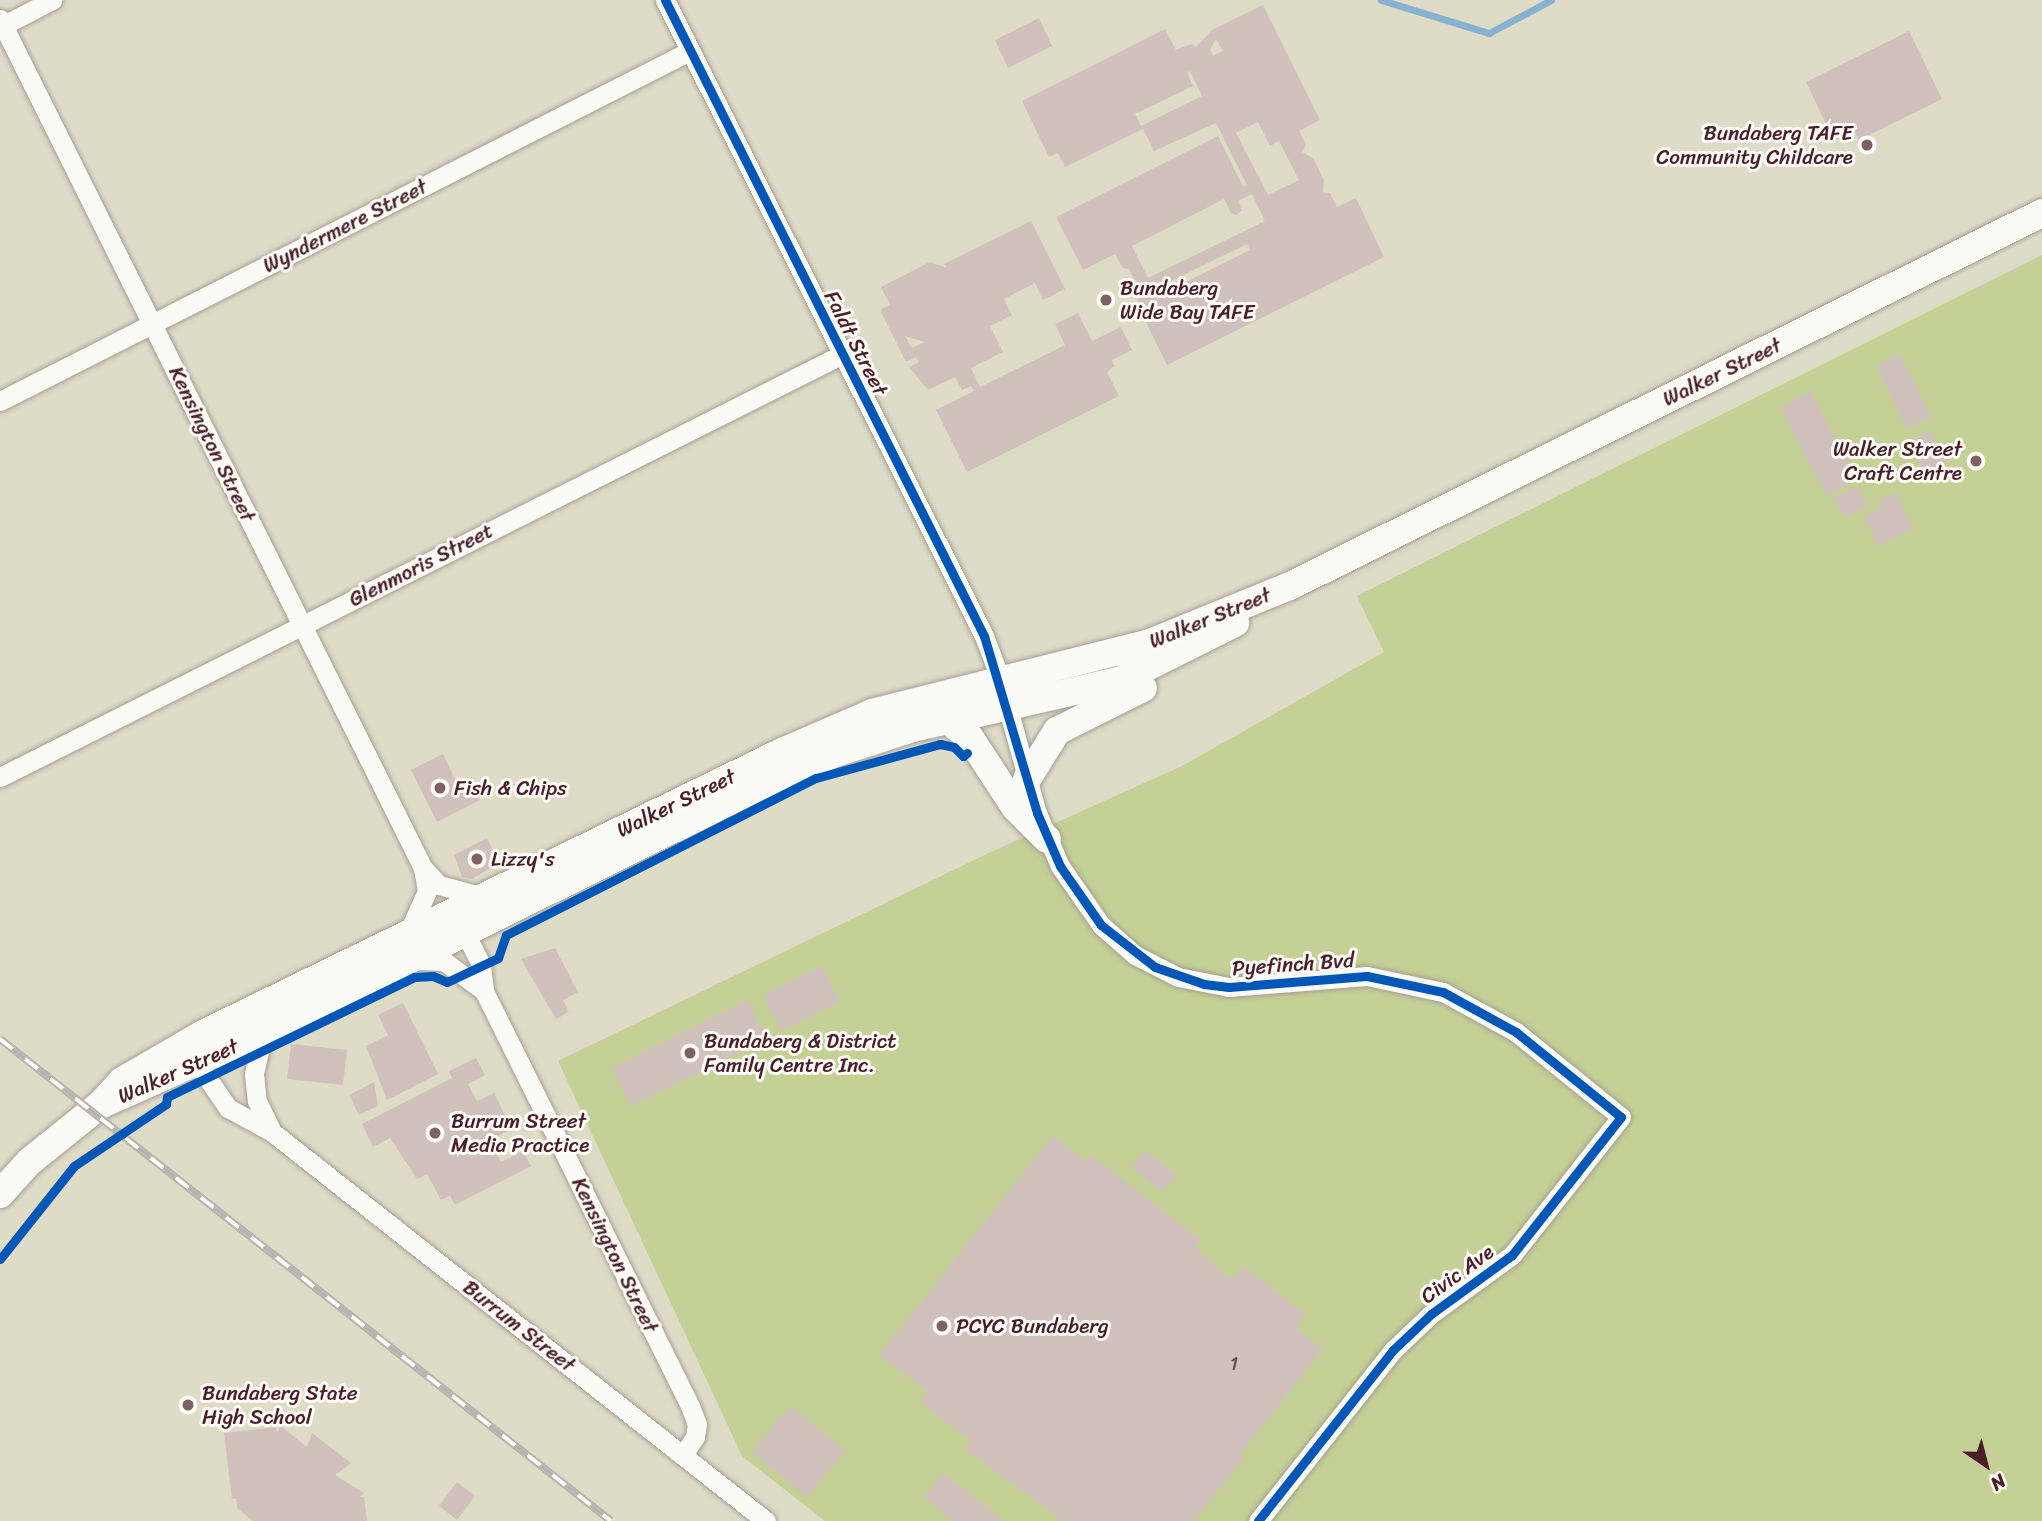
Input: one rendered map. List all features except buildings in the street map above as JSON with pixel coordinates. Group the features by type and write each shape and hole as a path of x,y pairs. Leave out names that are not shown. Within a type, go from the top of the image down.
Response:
{"main road":[{"name":"Walker Street","path":"0,1194 29,1162 100,1105 122,1081 203,1034 480,896 872,713 1000,678 1150,643 1290,586 2042,214"},
{"name":"Walker Street","path":"100,1105 271,1028 821,760 947,720 1119,681 1174,657 1251,615 1290,586"},
{"path":"1027,779 1057,731 1202,661 1220,649 1251,615"},
{"name":"Faldt Street","path":"1000,678 1007,705"},
{"path":"947,720 970,737 1015,807 1047,839"}],"street":[{"path":"1,24 52,0"},
{"name":"Faldt Street","path":"665,0 984,636 1000,678"},
{"name":"Kensington Street","path":"1,24 153,323 300,626 423,868 427,891 421,925"},
{"name":"Wyndermere Street","path":"0,401 690,51"},
{"name":"Glenmoris Street","path":"0,778 842,355"},
{"name":"Pyefinch Bvd","path":"1007,705 1047,839 1073,888 1101,925 1156,967 1229,987 1367,976 1443,992 1516,1032 1621,1117"},
{"name":"Kensington Street","path":"423,868 444,888 480,896"},
{"path":"421,925 464,932"},
{"name":"Kensington Street","path":"464,932 481,965 484,991 690,1406 697,1424 695,1437 683,1455"},
{"path":"405,961 444,961 484,991"},
{"path":"271,1028 261,1043 254,1074 257,1101 272,1132"},
{"path":"197,1063 203,1034"},
{"name":"Burrum Street","path":"197,1063 228,1108 272,1132 766,1521"},
{"name":"Civic Ave","path":"1258,1521 1392,1350 1432,1314 1512,1255 1621,1117"}],"green space":[{"path":"2042,255 2042,1521 825,1521 742,1456 558,1061 993,851 1182,766 1384,652 1357,596"}],"waterway":[{"path":"1381,0 1489,33 1551,0"}],"railway":[{"path":"0,1039 611,1521"}],"cycle path":[{"path":"665,0 984,636 1037,813 1060,866 1101,925 1155,967 1204,984 1229,987 1367,976 1443,992 1516,1032 1621,1117 1512,1255 1431,1314 1393,1350 1258,1521"},
{"path":"0,1259 74,1166 166,1104 167,1097 414,977 433,976 447,982 498,958 506,935 816,778 940,744 954,747 963,756 967,753"}],"place":[{"name":"Bundaberg TAFE Community Childcare","path":"1867,145"},
{"name":"Bundaberg Wide Bay TAFE","path":"1106,300"},
{"name":"Walker Street Craft Centre","path":"1976,461"},
{"name":"Fish & Chips","path":"440,788"},
{"name":"Lizzy's","path":"477,859"},
{"name":"Bundaberg & District Family Centre Inc.","path":"690,1053"},
{"name":"Burrum Street Media Practice","path":"435,1133"},
{"name":"PCYC Bundaberg","path":"942,1326"},
{"name":"Bundaberg State High School","path":"188,1405"}]}
